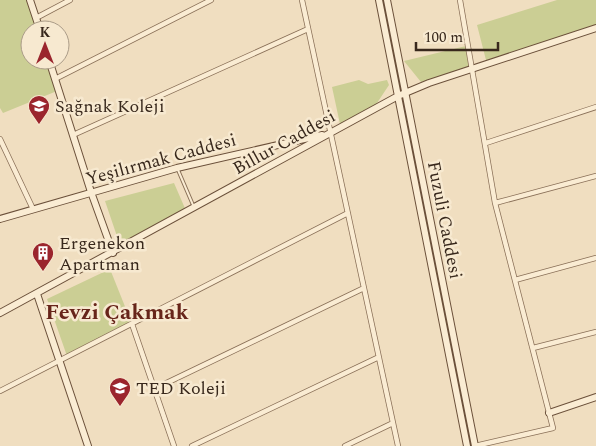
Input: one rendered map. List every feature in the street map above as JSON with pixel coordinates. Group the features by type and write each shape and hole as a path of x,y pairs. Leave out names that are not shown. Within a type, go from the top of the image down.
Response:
{"street":[{"path":"30,0 36,18 70,0"},
{"path":"55,79 211,0"},
{"path":"302,0 398,446"},
{"name":"Fuzuli Caddesi","path":"379,0 401,94 475,446"},
{"name":"Fuzuli Caddesi","path":"387,0 401,94 467,446"},
{"path":"460,0 496,203 553,428 475,446"},
{"name":"Billur Caddesi","path":"0,313 113,253 401,94 472,68 596,28"},
{"path":"73,135 308,29"},
{"path":"52,70 91,192 113,253"},
{"path":"486,143 596,107"},
{"name":"Yeşilırmak Caddesi","path":"0,219 177,168 331,133"},
{"path":"0,139 34,209"},
{"path":"496,203 596,176"},
{"path":"0,391 348,213"},
{"path":"515,280 596,258"},
{"path":"154,389 364,288"},
{"path":"37,294 88,446"},
{"path":"132,324 174,446"},
{"path":"533,348 596,332"},
{"path":"192,446 379,357"},
{"path":"550,413 596,397"},
{"path":"346,446 393,423"}],"lane":[{"path":"177,168 195,208"}],"green space":[{"path":"0,0 28,0 34,20 20,20 20,70 50,70 57,91 3,113 0,108"},
{"path":"557,0 596,0 596,29 487,64 477,25"},
{"path":"466,46 471,68 432,80 421,82 404,61"},
{"path":"359,80 368,84 387,80 389,85 373,109 340,124 332,87"},
{"path":"174,183 187,213 121,248 105,201"},
{"path":"110,269 132,324 67,356 47,299"}],"place":[{"name":"Sağnak Koleji","path":"39,125"},
{"name":"Ergenekon Apartman","path":"43,272"},
{"name":"TED Koleji","path":"120,407"}],"district":[{"name":"Fevzi Çakmak","path":"117,311"}]}
